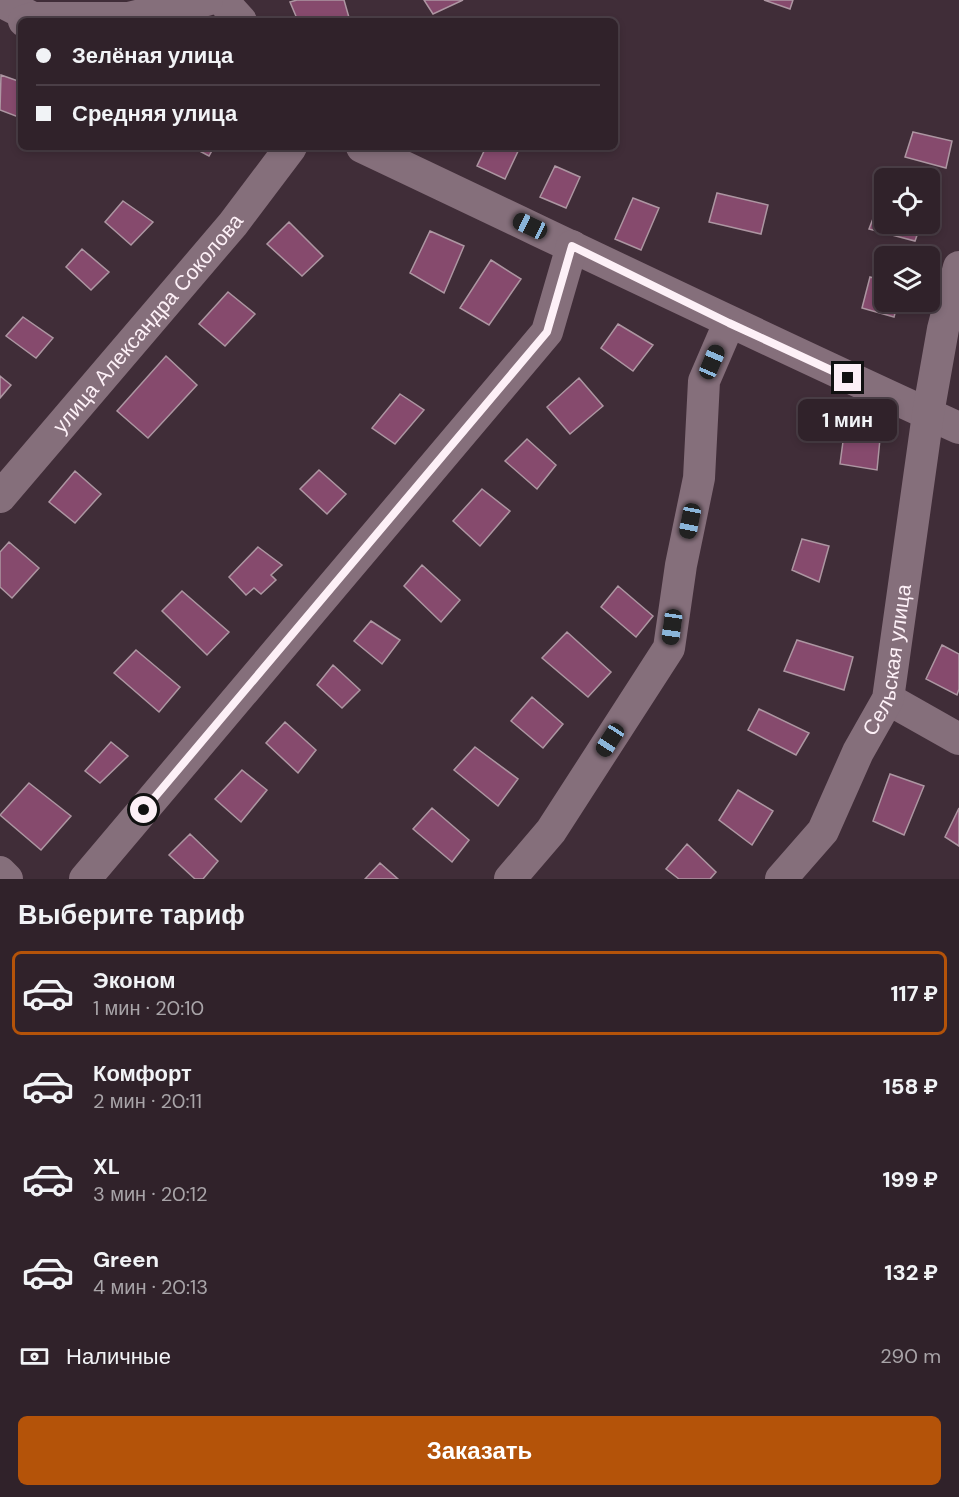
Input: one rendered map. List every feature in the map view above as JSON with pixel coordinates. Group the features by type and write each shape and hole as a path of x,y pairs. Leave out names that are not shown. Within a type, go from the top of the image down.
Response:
{"street":[{"path":"128,18 207,0"},
{"path":"222,0 238,18"},
{"path":"0,1 23,18"},
{"path":"0,29 18,23"},
{"name":"улица Александра Соколова","path":"0,497 233,224 289,150"},
{"path":"368,150 729,323 959,428"},
{"path":"85,879 547,332 572,246"},
{"name":"Сельская улица","path":"781,879 823,831 858,752 888,699 928,414 943,329 959,267"},
{"path":"510,879 551,831 669,648 681,565 699,478 704,381 729,323"},
{"path":"888,699 959,739"},
{"path":"0,872 7,879"}],"building":[{"path":"344,0 349,18 297,18 290,2"},
{"path":"424,0 463,0 433,14"},
{"path":"764,0 793,0 790,9"},
{"path":"1,75 18,81 18,117 0,110"},
{"path":"913,132 952,141 946,168 905,157"},
{"path":"198,150 212,150 209,156"},
{"path":"485,150 519,150 505,179 477,166"},
{"path":"555,166 580,177 566,208 540,197"},
{"path":"717,193 768,205 761,234 709,222"},
{"path":"633,198 659,208 641,250 615,239"},
{"path":"123,201 153,222 131,245 105,222"},
{"path":"874,216 874,230 869,229"},
{"path":"289,222 323,256 302,276 267,244"},
{"path":"430,231 464,246 444,293 410,273"},
{"path":"888,234 917,234 915,241"},
{"path":"82,249 109,272 91,290 66,267"},
{"path":"491,260 521,279 489,325 460,308"},
{"path":"870,277 874,278 874,311 862,308"},
{"path":"228,292 255,314 225,346 199,324"},
{"path":"876,312 895,312 894,317"},
{"path":"23,317 53,338 36,358 6,336"},
{"path":"618,324 653,345 633,371 601,348"},
{"path":"166,356 197,385 148,438 117,411"},
{"path":"0,376 11,385 0,398"},
{"path":"579,378 603,406 570,434 547,407"},
{"path":"400,394 424,410 395,444 372,428"},
{"path":"844,434 880,439 877,470 840,464"},
{"path":"527,439 556,465 537,489 505,461"},
{"path":"319,470 346,494 327,514 300,489"},
{"path":"75,471 101,494 75,523 49,502"},
{"path":"482,489 510,511 480,546 453,521"},
{"path":"802,539 829,546 819,582 792,570"},
{"path":"9,542 39,568 12,598 0,587 0,552"},
{"path":"258,547 282,565 271,575 276,580 261,594 254,588 246,595 229,577"},
{"path":"422,565 460,600 441,622 404,586"},
{"path":"618,586 653,616 636,637 601,607"},
{"path":"182,591 229,632 207,655 162,611"},
{"path":"371,621 400,640 382,664 354,641"},
{"path":"567,632 611,672 588,697 542,658"},
{"path":"797,640 853,657 844,690 784,671"},
{"path":"942,645 959,654 957,695 926,679"},
{"path":"136,650 180,687 159,712 114,673"},
{"path":"333,665 360,690 342,708 317,685"},
{"path":"532,697 563,724 543,748 511,721"},
{"path":"759,709 809,733 796,755 748,730"},
{"path":"285,722 316,750 298,773 266,743"},
{"path":"111,742 128,756 100,783 85,771"},
{"path":"475,747 518,779 498,806 454,770"},
{"path":"242,770 267,790 241,822 215,799"},
{"path":"890,774 924,786 904,835 873,821"},
{"path":"29,783 71,816 41,850 0,815"},
{"path":"738,790 773,811 752,845 719,820"},
{"path":"432,808 469,840 452,862 413,829"},
{"path":"959,808 959,846 945,837"},
{"path":"190,834 218,861 203,879 195,879 169,855"},
{"path":"687,844 716,872 710,879 679,879 666,869"},
{"path":"380,863 398,879 365,879"}],"route":[{"path":"144,810 547,332 572,246 848,378"}]}
